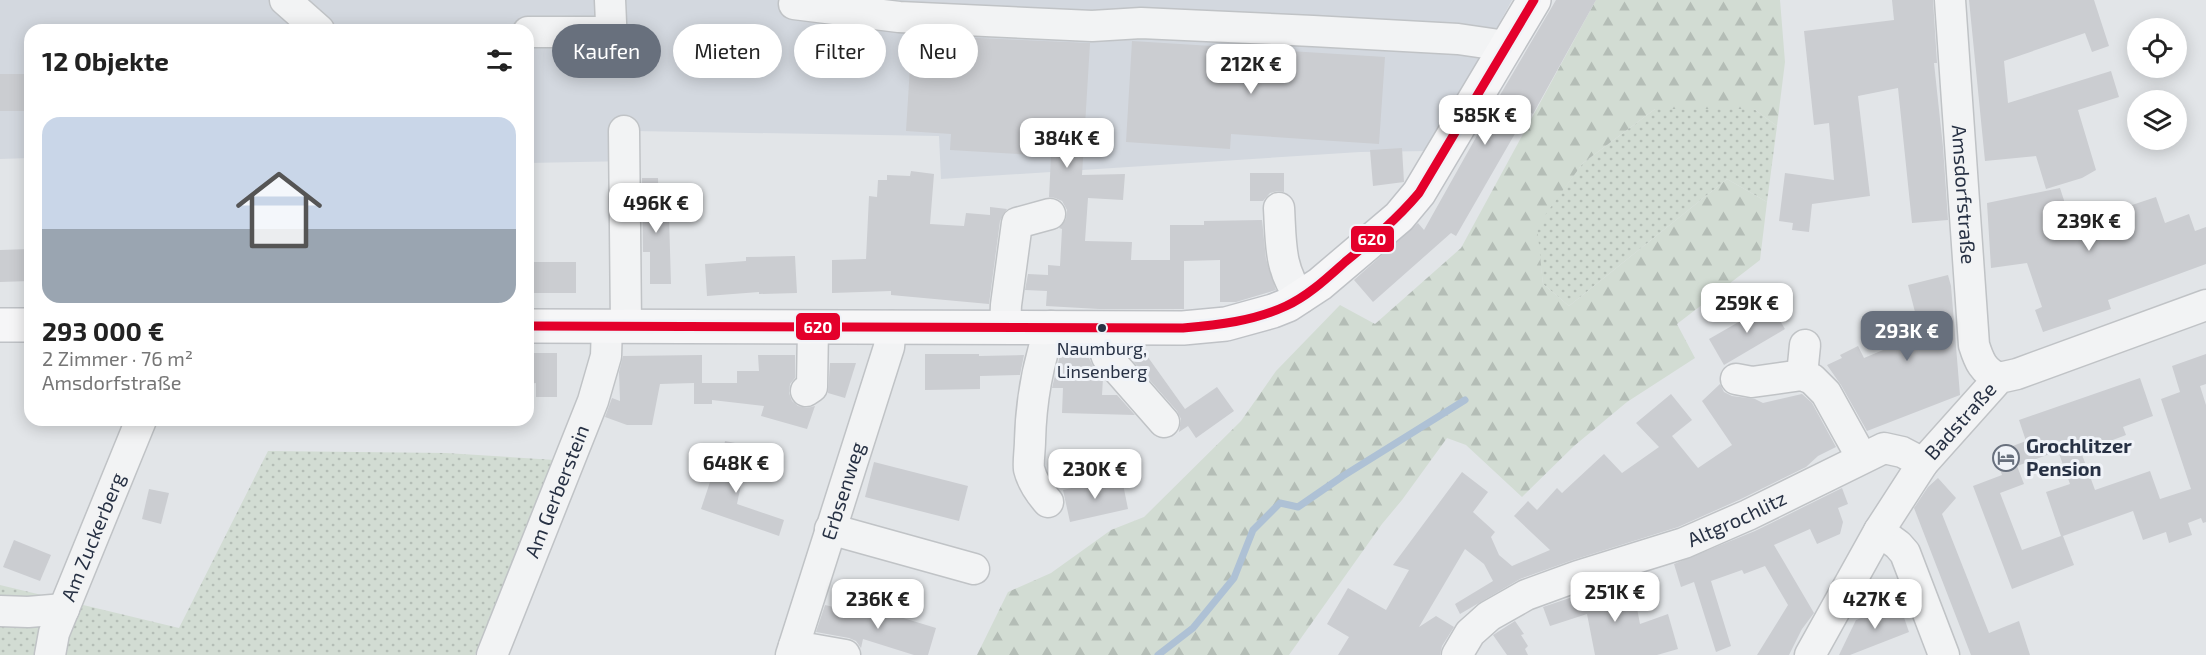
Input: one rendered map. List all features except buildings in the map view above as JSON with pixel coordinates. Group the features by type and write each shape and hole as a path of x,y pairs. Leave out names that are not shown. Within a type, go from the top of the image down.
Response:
{"main road":[{"path":"534,326 1204,327 1273,311 1301,298 1356,254 1411,205 1534,0"},
{"path":"0,325 24,325"}],"street":[{"path":"285,0 312,24"},
{"path":"534,32 611,38 610,0"},
{"name":"Amsdorfstraße","path":"1950,0 1974,345 1983,368 1999,378"},
{"path":"794,4 873,7 899,17 1093,13 1141,23 1458,39 1506,46"},
{"name":"Am Gerberstein","path":"492,655 592,401 617,326 624,131"},
{"path":"1279,208 1283,264 1294,289 1301,298"},
{"path":"1001,326 1017,223 1050,214"},
{"path":"1001,326 1003,257"},
{"name":"Badstraße","path":"1810,655 1905,487 1923,463 1999,378 2017,374 2206,305"},
{"path":"806,391 812,387 813,326"},
{"name":"Erbsenweg","path":"793,650 889,347 891,326"},
{"path":"1048,502 1040,494 1029,470 1033,390 1040,358 1051,326"},
{"path":"1102,327 1102,342 1107,357 1164,422"},
{"path":"1802,375 1805,345"},
{"path":"1736,379 1752,382 1802,375 1812,379 1826,393 1862,458"},
{"name":"Am Zuckerberg","path":"50,655 54,633 139,426"},
{"name":"Altgrochlitz","path":"1457,655 1470,633 1489,616 1526,595 1684,543 1749,515 1884,448 1902,452 1923,463"},
{"path":"830,530 974,569"},
{"path":"1879,531 1905,553 1944,655"},
{"path":"0,611 28,612 64,609"},
{"path":"793,650 845,655"}],"shaded area":[{"path":"0,0 1512,0 1429,151 1360,152 941,179 939,136 634,131 631,161 534,163 534,24 24,24 24,158 0,159"}],"green space":[{"path":"1596,0 1780,0 1785,62 1777,126 1754,109 1655,109 1583,163 1537,226 1543,284 1569,306 1727,179 1767,202 1760,260 1677,324 1695,358 1627,402 1574,446 1522,497 1466,445 1447,438 1382,524 1289,655 977,655 1008,592 1051,573 1111,530 1144,517 1241,421 1276,371 1340,305 1375,324 1461,248"},
{"path":"1655,109 1754,109 1777,126 1767,202 1727,179 1569,306 1543,284 1536,226 1583,163"},
{"path":"268,451 446,453 555,460 475,655 0,655 0,585 179,628"}],"waterway":[{"path":"1158,655 1193,628 1234,578 1253,530 1280,503 1298,507 1343,476 1465,400"}],"transit line":[{"name":"620","path":"534,326 1183,328 1223,324 1274,311 1294,302 1317,286 1384,229 1419,193 1534,0"}],"place":[{"name":"Naumburg, Linsenberg","path":"1102,328"},
{"name":"Grochlitzer Pension","path":"2006,458"}]}
